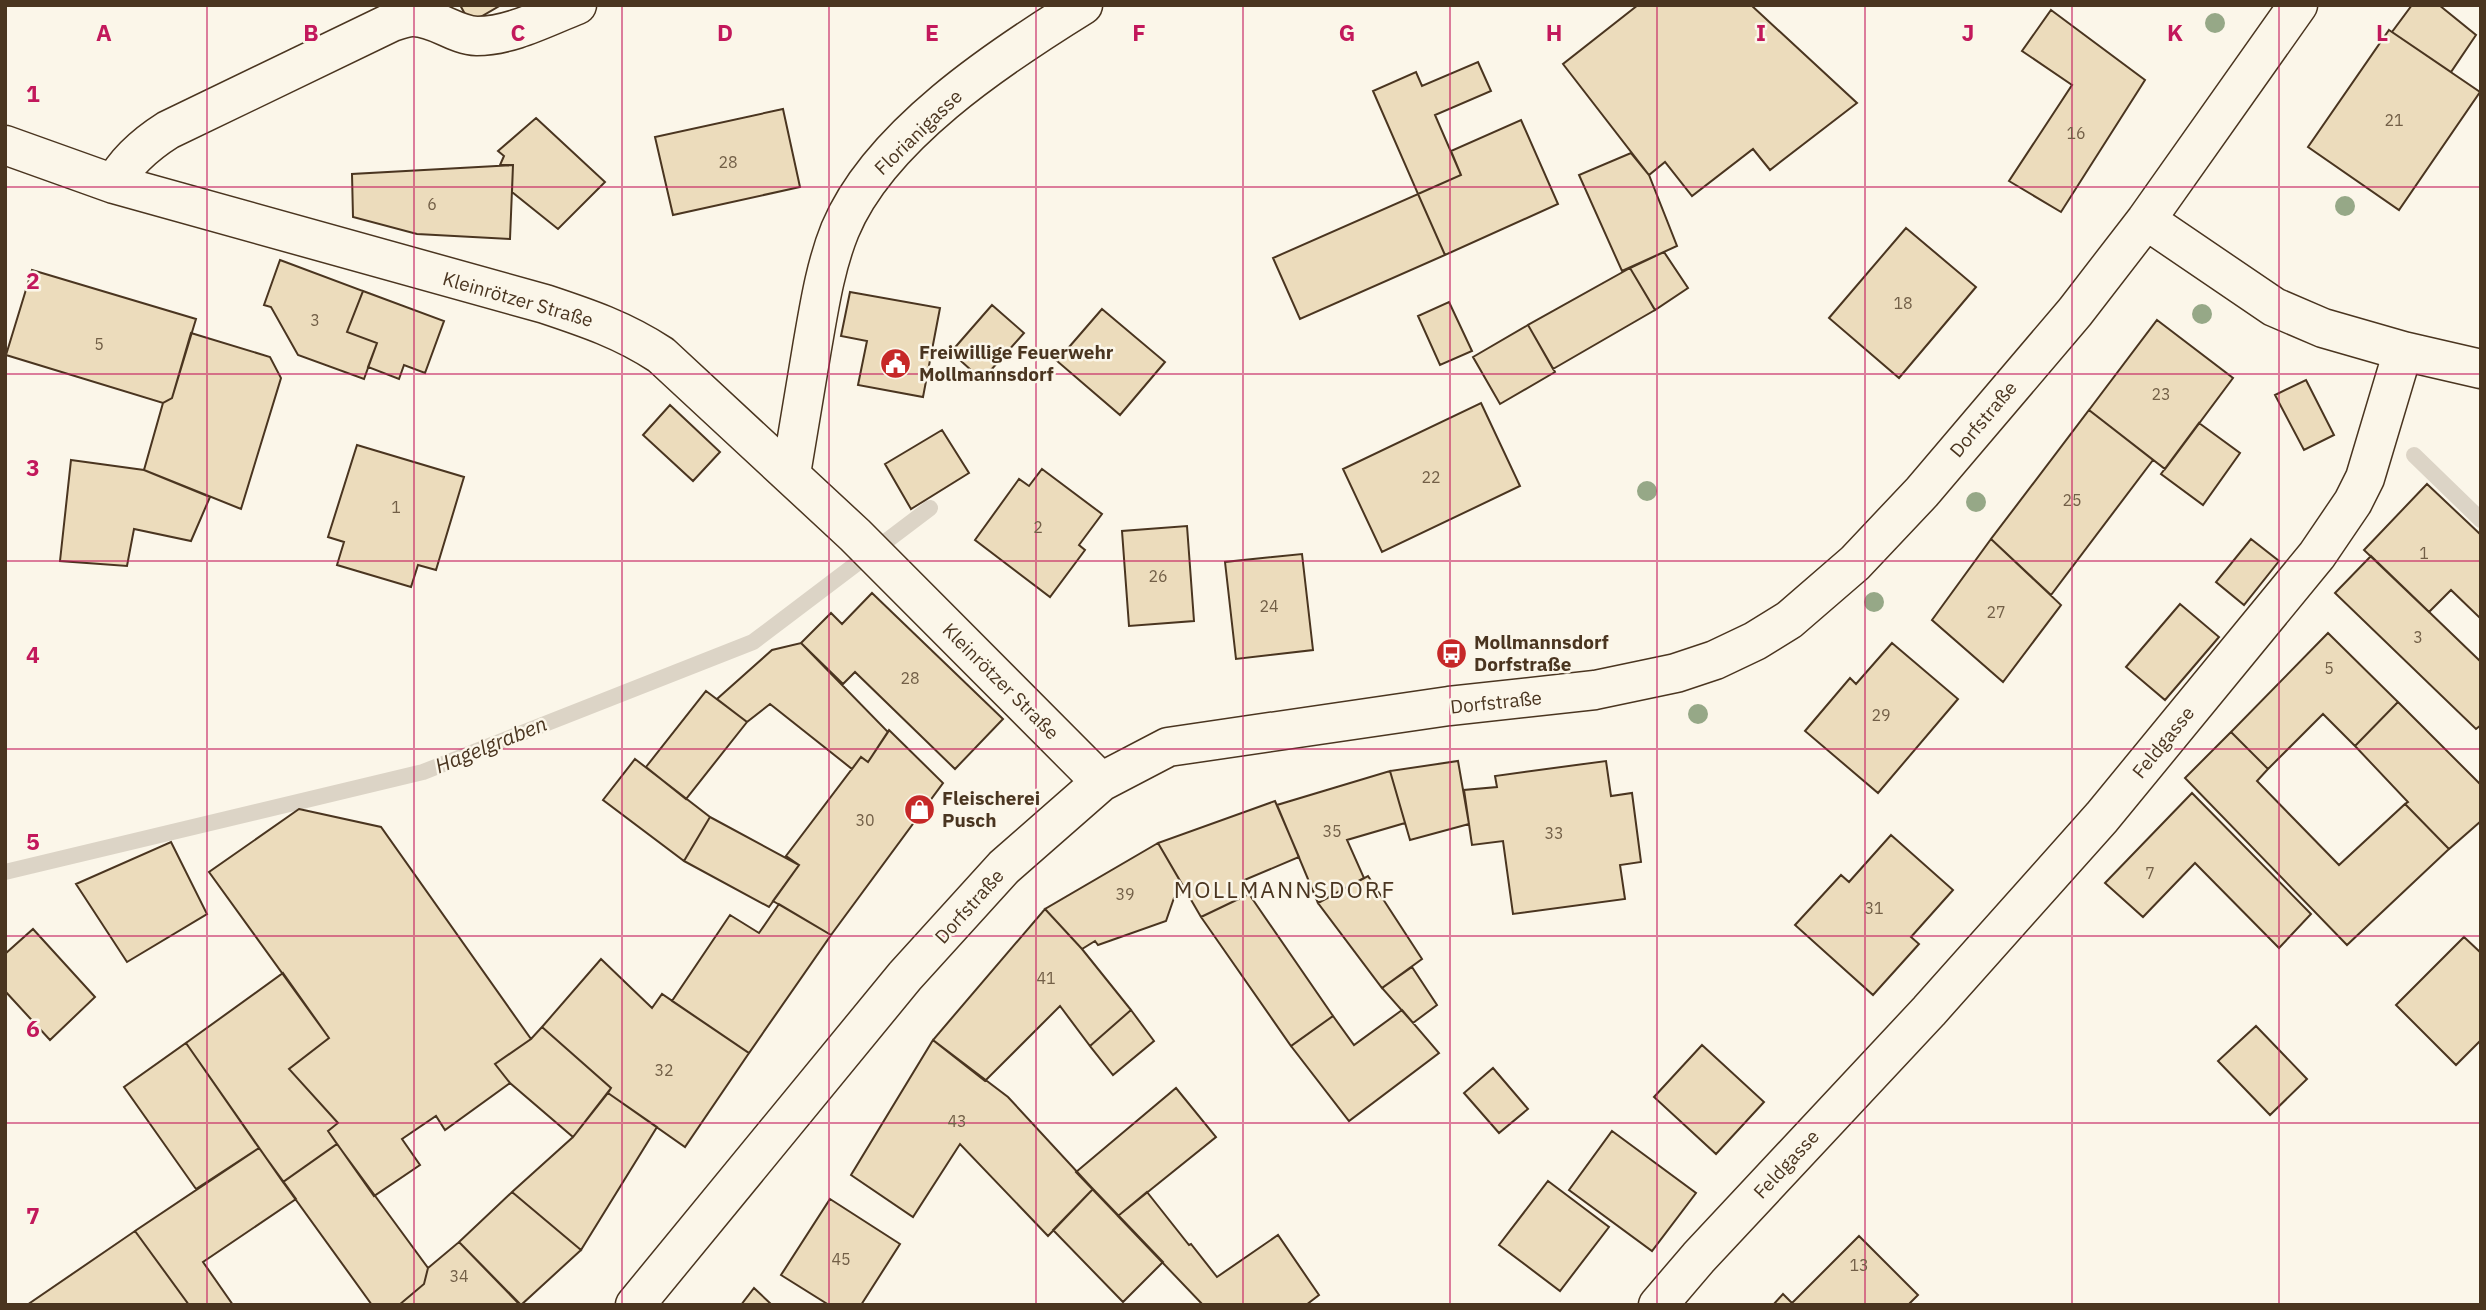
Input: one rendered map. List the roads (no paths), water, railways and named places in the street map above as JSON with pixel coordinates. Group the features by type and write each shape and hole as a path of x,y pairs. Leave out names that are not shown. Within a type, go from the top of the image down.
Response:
{"street":[{"path":"114,184 133,158 149,142 168,130 392,22 413,17 432,20 453,31 475,36 501,33 577,5"},
{"name":"Florianigasse","path":"790,474 828,265 855,198 879,166 935,111 1003,58 1083,5"},
{"name":"Dorfstraße","path":"635,1305 905,976 1004,867 1101,782 1168,747 1449,706 1563,695 1676,674 1715,660 1755,641 1789,620 1855,563 1922,492 2075,312 2146,220 2298,5"},
{"name":"Kleinrötzer Straße","path":"5,145 114,184 545,304 615,328 661,355 790,474 901,580 1101,782"},
{"path":"2146,220 2274,307 2323,328 2403,351 2481,369"},
{"name":"Feldgasse","path":"1658,1305 1699,1257 1929,1011 2102,817 2317,555 2353,502 2365,478 2403,351"}],"waterway":[{"path":"2414,455 2481,520"},
{"name":"Hagelgraben","path":"5,872 423,772 753,642 930,508"}],"place":[{"name":"Freiwillige Feuerwehr Mollmannsdorf","path":"896,363"},
{"name":"Mollmannsdorf Dorfstraße","path":"1451,653"},
{"name":"Fleischerei Pusch","path":"919,809"}],"district":[{"name":"MOLLMANNSDORF","path":"1285,890"}]}
